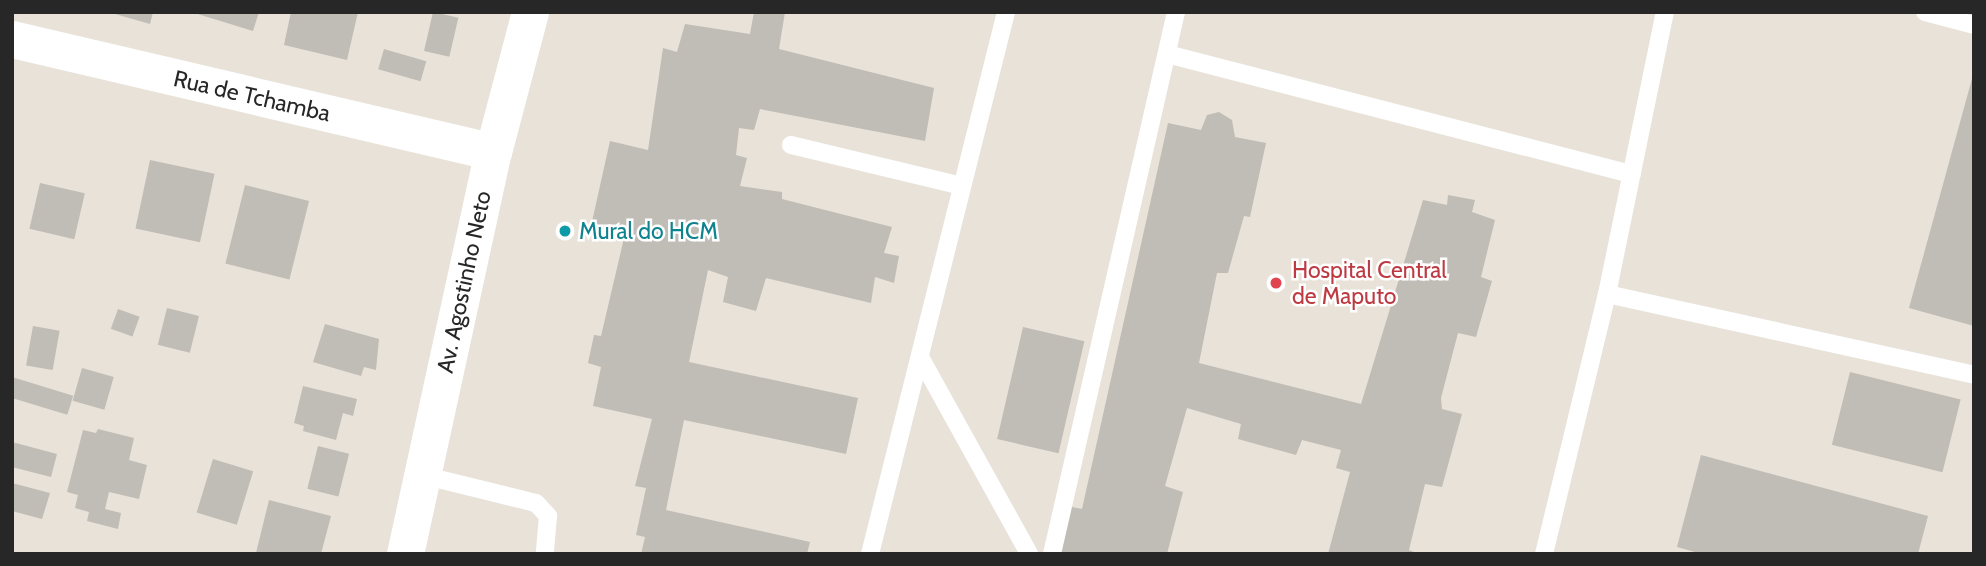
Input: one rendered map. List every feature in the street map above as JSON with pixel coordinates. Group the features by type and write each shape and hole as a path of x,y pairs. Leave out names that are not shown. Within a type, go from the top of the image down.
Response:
{"street":[{"name":"Av. Agostinho Neto","path":"405,554 493,152 530,12"},
{"name":"Rua de Tchamba","path":"12,39 493,152"}],"lane":[{"path":"870,554 1006,12"},
{"path":"1052,554 1176,12"},
{"path":"1544,554 1606,294 1665,12"},
{"path":"1925,12 1974,25"},
{"path":"1167,54 1632,174"},
{"path":"791,145 962,186"},
{"path":"1606,294 1974,375"},
{"path":"920,357 1029,554"},
{"path":"422,475 536,503 548,516 551,529 545,554"}],"building":[{"path":"108,12 153,12 150,24"},
{"path":"191,12 259,12 253,31"},
{"path":"291,12 358,12 347,60 284,45"},
{"path":"433,12 458,18 449,57 424,51"},
{"path":"754,12 785,12 779,49 934,88 925,141 760,109 754,130 739,128 736,155 747,158 740,186 782,192 782,199 892,227 884,253 899,256 894,283 875,277 871,303 766,278 756,311 723,302 728,277 708,270 689,362 858,398 846,454 684,420 666,510 810,542 807,554 641,554 645,537 636,535 646,488 635,486 652,419 593,406 601,367 588,363 594,335 601,336 625,234 591,226 610,141 648,150 663,48 677,52 685,24 750,34"},
{"path":"384,49 426,61 421,81 378,69"},
{"path":"1974,75 1974,326 1909,308"},
{"path":"1219,112 1232,120 1235,137 1266,143 1250,217 1244,216 1228,273 1217,273 1199,363 1361,404 1423,200 1447,205 1448,195 1475,200 1472,212 1495,220 1481,277 1492,281 1476,337 1458,333 1441,398 1442,409 1462,414 1442,487 1425,484 1409,550 1419,554 1328,554 1350,472 1336,468 1341,450 1302,440 1296,455 1238,439 1241,424 1187,408 1165,486 1183,492 1167,554 1057,554 1067,506 1082,509 1168,123 1201,130 1207,115"},
{"path":"150,160 215,174 200,242 135,228"},
{"path":"40,183 85,193 74,239 29,229"},
{"path":"245,185 309,201 289,280 225,264"},
{"path":"167,308 199,316 190,353 158,345"},
{"path":"118,309 140,317 132,337 111,329"},
{"path":"325,324 379,339 376,370 364,367 361,376 313,362"},
{"path":"33,326 60,331 53,370 26,365"},
{"path":"1023,327 1084,341 1059,453 997,439"},
{"path":"82,368 114,377 104,410 73,401"},
{"path":"1850,372 1961,400 1942,472 1832,445"},
{"path":"12,377 73,396 67,415 12,398"},
{"path":"303,386 357,399 353,416 343,413 336,440 303,431 304,426 294,423"},
{"path":"98,429 134,438 129,460 147,465 139,499 109,492 105,509 121,513 118,529 87,521 89,512 75,508 78,495 67,492 83,430 96,433"},
{"path":"12,442 57,454 51,477 12,467"},
{"path":"318,446 349,454 338,496 307,489"},
{"path":"1701,455 1928,516 1918,554 1702,554 1677,547"},
{"path":"213,459 253,471 237,525 197,513"},
{"path":"12,483 50,493 42,519 12,511"},
{"path":"269,500 331,516 321,554 256,553"}],"place":[{"name":"Mural do HCM","path":"565,231"},
{"name":"Hospital Central de Maputo","path":"1276,283"}]}
